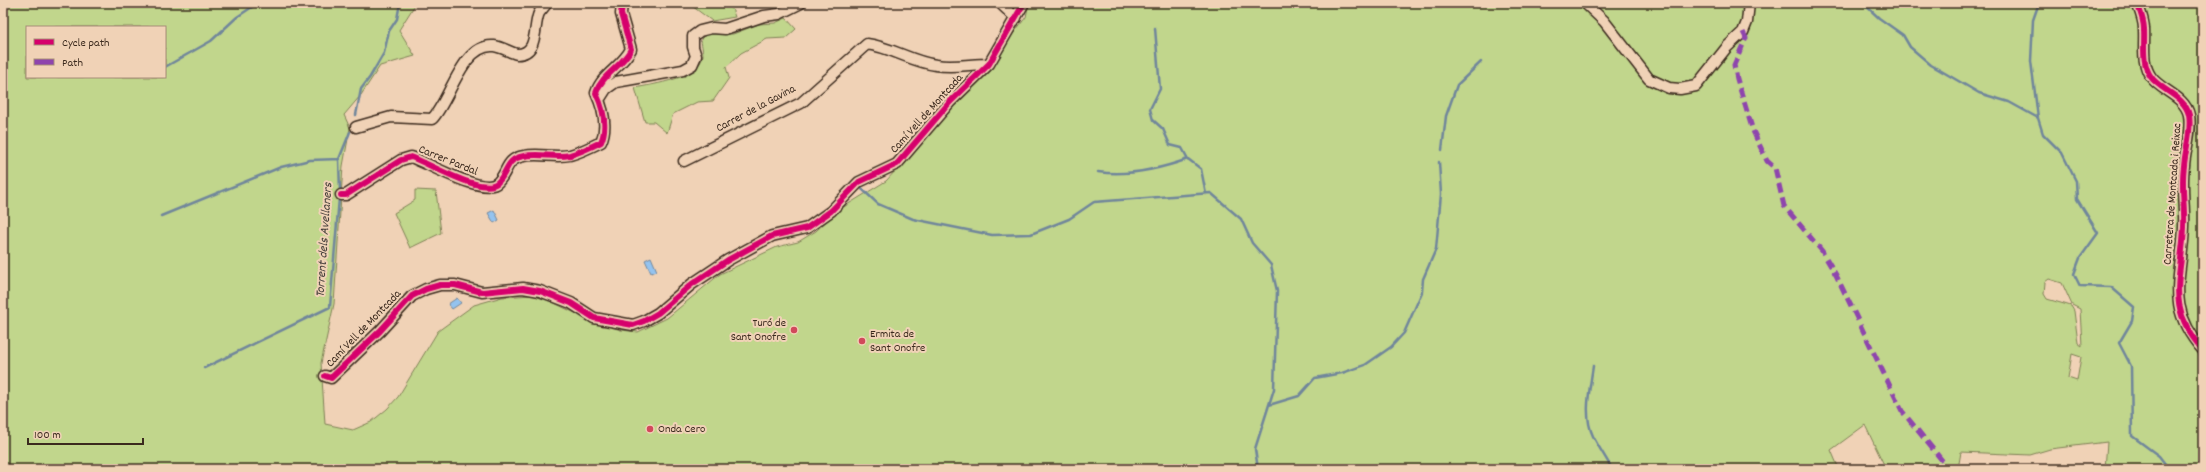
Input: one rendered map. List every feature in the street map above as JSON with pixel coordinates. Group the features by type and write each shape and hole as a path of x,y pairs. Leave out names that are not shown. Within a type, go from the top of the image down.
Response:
{"street":[{"path":"356,128 391,116 432,119 453,86 460,70 473,53 493,46 517,54 528,49 533,43 537,32 539,13 547,3"},
{"name":"Carrer Pardal","path":"341,195 346,195 401,160 411,157 464,181 491,187 498,184 508,164 516,159 534,155 570,155 601,142 605,133 605,124 596,93 598,86 606,76 622,64 631,49 621,14 622,3"},
{"path":"599,100 606,88 616,82 683,70 692,65 696,56 693,47 693,36 700,31 725,29 764,16 778,14 800,3"},
{"path":"1000,3 1016,18"},
{"name":"Camí Vell de Montcada","path":"325,376 332,378 356,356 412,296 426,289 440,285 455,285 482,292 523,288 540,291 571,303 594,318 633,325 644,321 658,313 692,284 728,260 772,236 807,228 831,211 858,182 897,164 950,102 989,64 1024,3"},
{"path":"1585,3 1604,21 1649,79 1669,88 1680,90 1696,86 1727,47 1743,32 1747,22 1749,3"},
{"name":"Carretera de Montcada i Reixac","path":"2137,3 2144,28 2144,54 2147,70 2151,77 2184,105 2188,113 2189,134 2183,168 2184,232 2177,294 2184,323 2203,350"},
{"name":"Carrer de la Gavina","path":"684,161 801,103 867,44 878,46 906,57 935,65 989,64"}],"green space":[{"path":"3,3 416,3 399,30 415,56 380,66 361,95 344,115 350,128 343,166 334,304 321,363 325,424 353,430 371,422 387,409 398,397 438,331 474,305 502,297 532,295 552,302 592,321 621,330 638,332 667,318 720,274 777,247 798,242 816,231 837,211 886,181 948,113 1006,43 1026,17 1029,3 2203,3 2203,469 2105,469 2107,442 2050,449 2030,455 1961,452 1958,469 1886,469 1865,425 1831,450 1839,469 3,469","holes":["2049,279 2062,283 2072,305 2080,309 2082,346 2078,343 2074,311 2071,306 2047,299 2044,294 2045,282","2072,354 2081,357 2077,381 2068,378"]},
{"path":"688,3 730,3 735,17 712,21"},
{"path":"786,18 796,29 786,38 767,39 741,53 726,67 729,78 713,101 697,102 673,114 667,133 654,122 645,122 635,88 675,79 694,70 700,63 703,55 701,39 706,34 733,34 759,24 775,23"},
{"path":"415,190 436,191 441,233 410,248 394,213 415,200"}],"water":[{"path":"494,210 499,220 494,223 488,213"},
{"path":"651,257 657,271 651,273 645,260"},
{"path":"457,298 461,303 452,309 448,304"}],"waterway":[{"path":"166,66 211,41 237,17 258,3"},
{"name":"Torrent dels Avellaners","path":"356,115 361,89 384,53 389,31 397,19 400,3"},
{"path":"1863,3 1879,18 1903,35 1910,47 1931,65 1979,93 2009,102 2038,118"},
{"path":"2039,3 2033,20 2031,61 2038,118 2043,134 2062,153 2076,181 2077,199 2098,233 2080,258 2074,274 2080,286 2111,287 2134,307 2132,321 2119,343 2131,366 2132,436 2159,456 2169,469"},
{"path":"1155,28 1160,89 1150,109 1153,120 1163,129 1170,145 1182,148 1188,159 1201,169 1206,194"},
{"path":"1442,150 1446,116 1457,85 1481,62"},
{"name":"Torrent dels Avellaners","path":"340,193 339,159 350,132"},
{"path":"161,216 281,167 310,160 339,159"},
{"path":"1098,172 1120,173 1143,171 1188,159"},
{"path":"1269,405 1299,396 1315,378 1342,373 1365,365 1391,347 1404,333 1422,292 1423,279 1436,249 1441,194 1439,162"},
{"path":"862,189 878,204 913,219 992,235 1031,234 1069,219 1094,202 1211,193 1241,219 1252,243 1271,265 1277,291 1274,389 1255,449 1258,469"},
{"name":"Torrent dels Avellaners","path":"204,368 330,307 339,198"},
{"path":"1593,366 1588,401 1588,419 1593,436 1612,469"}],"marked path":[{"path":"1743,32 1746,38 1734,65 1737,79 1753,131 1767,161 1775,168 1784,206 1822,251 1836,275 1902,411 1949,469"}],"cycle path":[{"path":"341,195 346,195 401,160 411,157 469,182 481,185 491,185 498,182 510,163 518,158 530,155 570,155 601,142 604,130 604,117 596,93 607,75 623,61 631,49 621,14 622,3"},
{"path":"325,376 331,378 380,331 412,296 426,289 440,285 455,285 482,292 523,288 540,291 571,303 594,318 633,325 644,321 658,313 692,284 728,260 772,236 807,228 831,211 859,182 897,164 950,102 989,64 1024,3"},
{"path":"2137,3 2143,22 2144,54 2148,72 2155,82 2183,103 2187,108 2189,115 2189,134 2183,174 2184,227 2178,291 2179,305 2183,319 2191,334 2203,350"}],"place":[{"name":"Turó de Sant Onofre","path":"794,330"},
{"name":"Ermita de Sant Onofre","path":"862,341"},
{"name":"Onda Cero","path":"650,429"}]}
